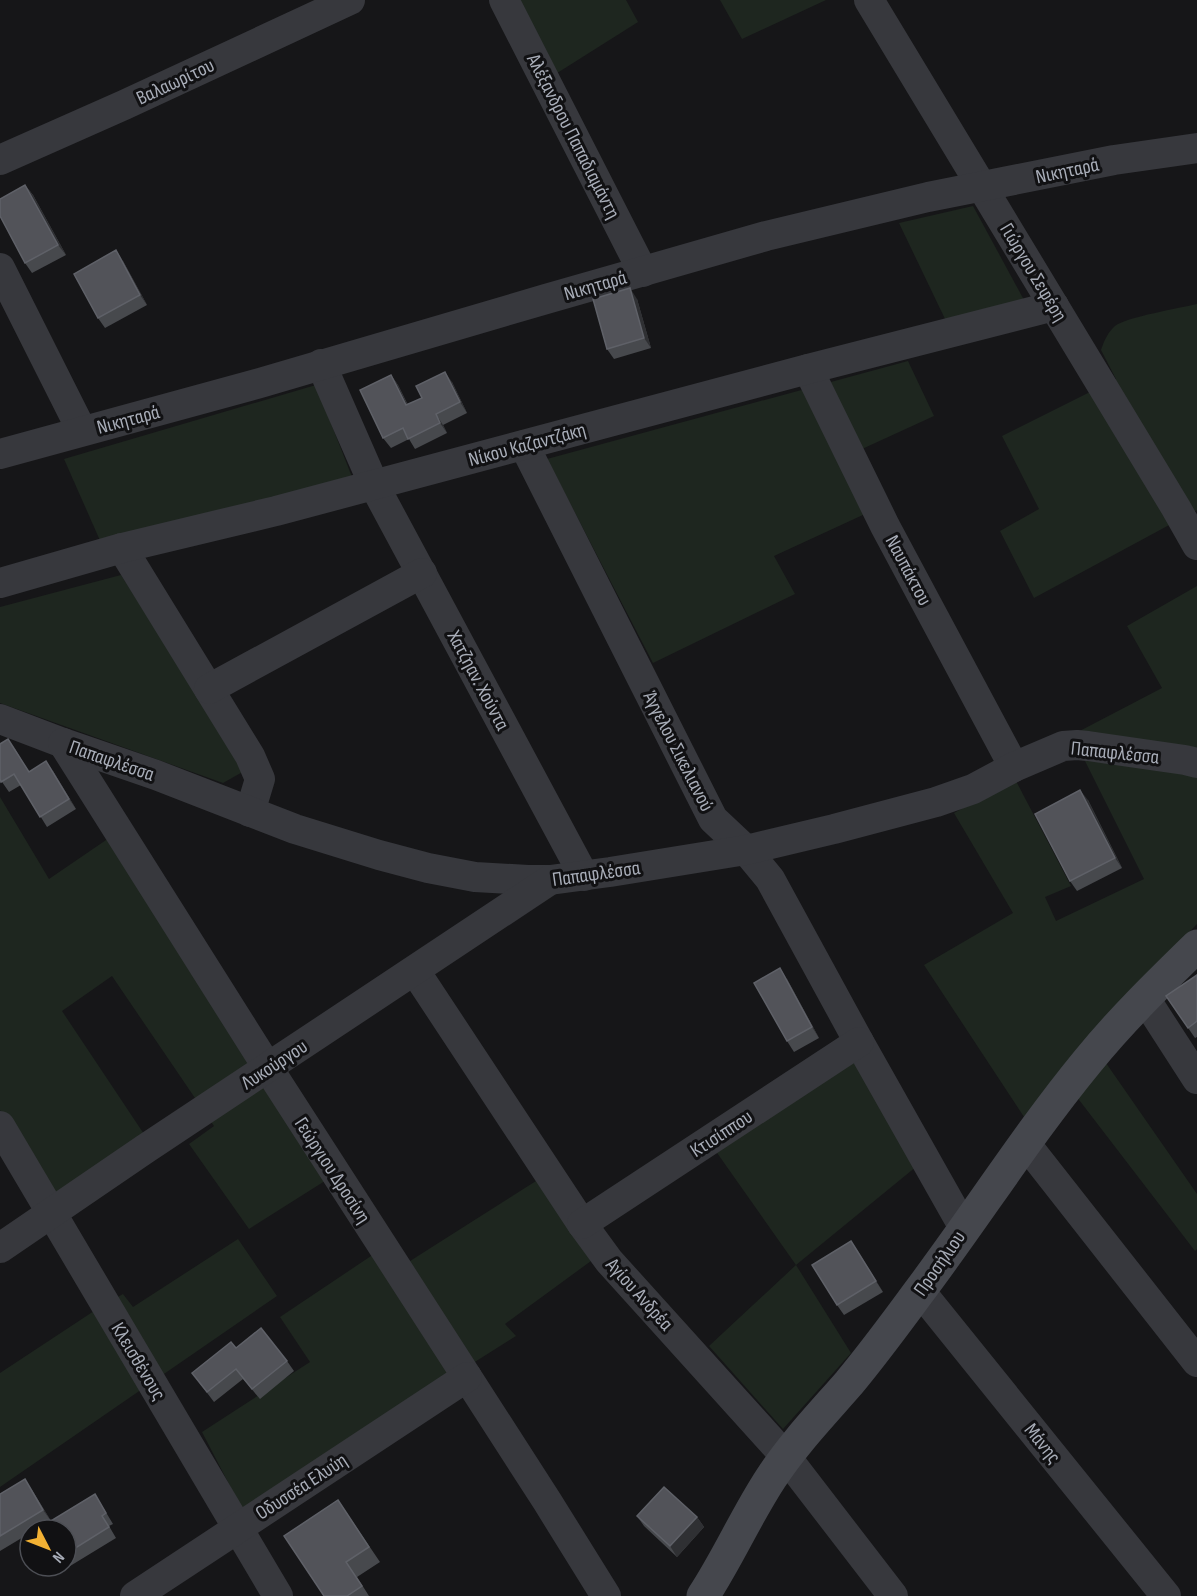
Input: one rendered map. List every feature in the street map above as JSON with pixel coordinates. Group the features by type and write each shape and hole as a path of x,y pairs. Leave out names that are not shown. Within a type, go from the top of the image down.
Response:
{"street":[{"name":"Βαλαωρίτου","path":"0,160 350,0"},
{"name":"Αλέξανδρου Παπαδιαμάντη","path":"504,0 643,272"},
{"name":"Γιώργου Σεφέρη","path":"869,0 984,187 1197,545"},
{"name":"Νικηταρά","path":"0,454 260,383 766,236 928,197 1114,160 1197,148"},
{"path":"0,268 82,431"},
{"name":"Νίκου Καζαντζάκη","path":"0,583 122,548 276,511 1054,306"},
{"name":"Χατζηαν. Χούντα","path":"321,364 374,485 584,876"},
{"name":"Ναυπάκτου","path":"808,369 885,526 1014,767"},
{"name":"Άγγελου Σικελιανού","path":"525,445 713,819 746,850 770,879 964,1228"},
{"path":"122,548 250,756 260,779 250,812"},
{"path":"209,689 422,573"},
{"name":"Παπαφλέσσα","path":"6,727 63,743 156,775 294,829 379,855 428,868 487,878 550,880 746,850 834,829 936,802 973,789 1014,767 1056,749 1077,745 1197,763"},
{"name":"Γεώργιου Δροσίνη","path":"63,743 606,1596"},
{"name":"Λυκούργου","path":"0,1248 550,880"},
{"name":"Προσήλιου","path":"704,1596 758,1499 786,1457 850,1381 920,1291 1025,1143 1087,1062 1144,997 1197,946"},
{"name":"Αγίου Ανδρέα","path":"415,971 582,1224 609,1261 786,1457 893,1596"},
{"path":"1144,997 1197,1078"},
{"name":"Κτισίππου","path":"582,1224 860,1042"},
{"name":"Κλεισθένους","path":"0,1126 278,1596"},
{"path":"1025,1143 1197,1362"},
{"name":"Μάνης","path":"920,1291 1166,1596"},
{"name":"Οδυσσέα Ελυύη","path":"135,1596 467,1377"}],"shaded area":[{"path":"517,0 626,0 638,22 554,75"},
{"path":"720,0 826,0 742,39"},
{"path":"973,206 1024,300 946,321 899,223"},
{"path":"1197,304 1197,510 1034,598 1000,531 1039,509 1002,436 1116,379 1101,350 1106,337 1115,326 1142,316"},
{"path":"908,361 934,416 838,460 865,514 774,556 795,594 653,663 547,459"},
{"path":"316,385 352,477 102,545 64,459"},
{"path":"121,575 246,770 223,783 0,703 0,607"},
{"path":"1197,586 1197,924 1162,960 1106,1063 1197,1194 1197,1249 1195,1251 1063,1079 1028,1123 924,965 1013,913 954,813 1015,779 1071,886 1045,897 1056,921 1144,879 1072,735 1162,688 1127,626"},
{"path":"0,797 49,879 109,838 328,1179 249,1229 189,1144 214,1126 112,976 62,1011 144,1134 54,1198 0,1110"},
{"path":"853,1058 917,1166 796,1265 715,1150"},
{"path":"536,1181 591,1261 505,1324 516,1336 348,1442 244,1513 202,1432 310,1362 280,1317 374,1254 388,1275"},
{"path":"238,1239 277,1296 0,1487 0,1373 123,1294 133,1307"},
{"path":"796,1265 851,1353 783,1429 709,1346"}],"building":[{"path":"25,185 58,245 25,263 0,216 0,199"},
{"path":"116,250 140,295 98,318 74,274"},
{"path":"630,288 644,338 607,349 593,299"},
{"path":"445,372 460,402 436,414 440,423 408,439 403,428 383,438 360,390 391,375 406,405 422,398 416,386"},
{"path":"8,739 29,772 46,761 69,799 40,817 14,774 1,782 0,744"},
{"path":"1080,790 1115,858 1070,881 1035,814"},
{"path":"780,968 812,1027 787,1041 754,983"},
{"path":"1197,975 1197,1021 1188,1028 1166,996"},
{"path":"851,1241 876,1281 837,1305 812,1265"},
{"path":"261,1328 287,1361 252,1389 236,1369 207,1392 192,1373 231,1342 236,1348"},
{"path":"25,1479 43,1510 30,1518 18,1518 18,1525 0,1536 0,1494"},
{"path":"664,1487 697,1517 670,1546 637,1516"},
{"path":"95,1494 106,1513 102,1516 109,1527 78,1546 78,1518 56,1518"},
{"path":"338,1500 369,1547 346,1562 362,1586 347,1596 324,1596 284,1536"}]}
